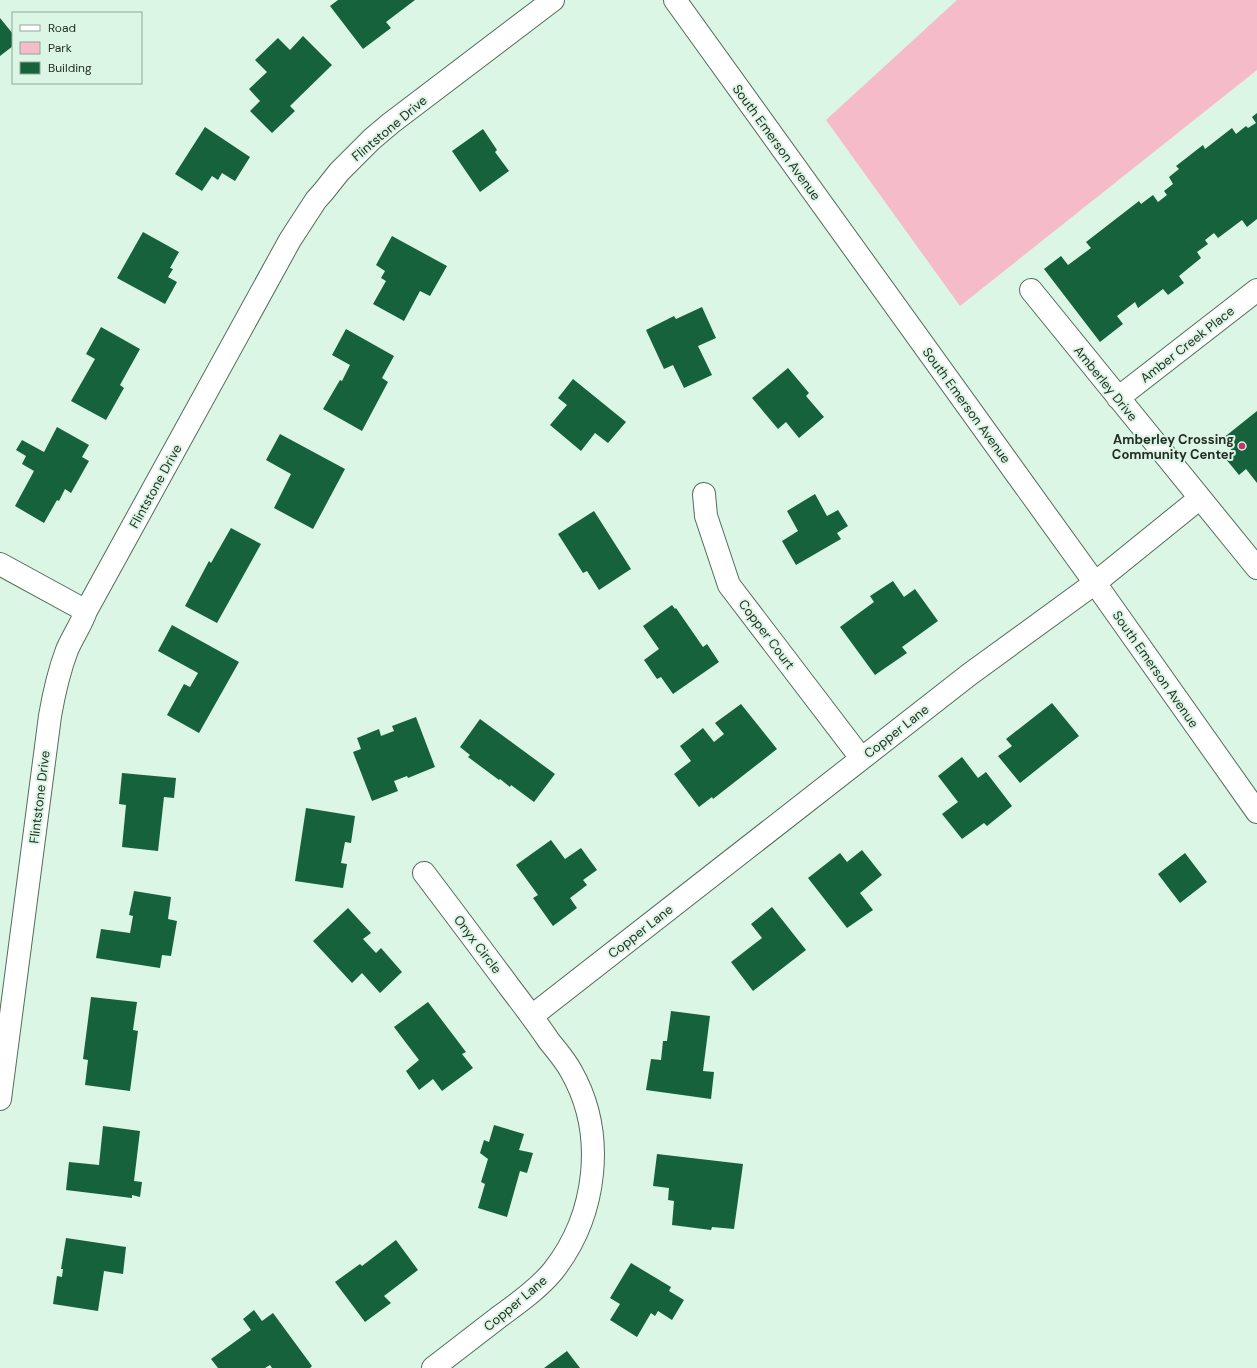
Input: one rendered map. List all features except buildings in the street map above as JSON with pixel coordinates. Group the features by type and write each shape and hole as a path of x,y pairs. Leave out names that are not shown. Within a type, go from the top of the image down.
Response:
{"street":[{"name":"Flintstone Drive","path":"0,1099 50,716 54,694 67,651 76,630 82,622 86,611 290,240 316,200 339,172 372,138 553,0"},
{"name":"South Emerson Avenue","path":"675,0 1095,583 1257,812"},
{"name":"Amberley Drive","path":"1030,290 1257,568"},
{"name":"Amber Creek Place","path":"1118,398 1257,290"},
{"name":"Copper Court","path":"704,494 706,516 729,585 861,758"},
{"name":"Copper Lane","path":"433,1368 526,1297 552,1272 566,1252 577,1230 589,1198 593,1174 592,1138 585,1104 571,1071 532,1016 970,674 1095,583 1200,498"},
{"path":"0,564 86,611"},
{"name":"Onyx Circle","path":"424,873 532,1016"}],"green space":[{"path":"957,0 1257,0 1257,70 960,306 826,120"}],"place":[{"name":"Amberley Crossing Community Center","path":"1242,446"}]}
